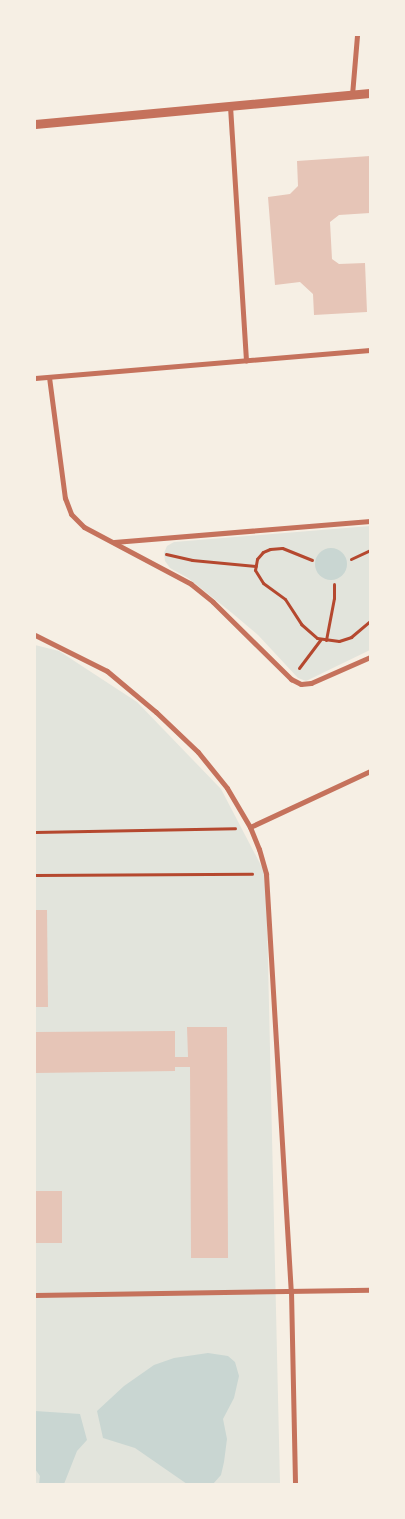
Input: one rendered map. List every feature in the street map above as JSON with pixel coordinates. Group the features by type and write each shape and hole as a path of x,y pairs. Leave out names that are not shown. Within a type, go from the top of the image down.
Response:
{"street":[{"path":"352,95 357,35"},
{"path":"35,124 370,94"},
{"path":"230,106 246,360"},
{"path":"35,378 370,350"},
{"path":"49,377 65,498 71,514 84,526 191,584 213,602 291,679 300,684 312,684 370,657"},
{"path":"112,542 370,522"},
{"path":"35,635 107,671 156,712 198,752 228,788 250,827 266,874 291,1291 295,1484"},
{"path":"250,827 370,771"},
{"path":"35,1295 370,1290"}],"path":[{"path":"312,560 282,548 270,549 263,552 255,570 264,583 285,599 301,624 321,639 339,641 351,637 370,621"},
{"path":"351,559 370,550"},
{"path":"157,552 192,560 256,566"},
{"path":"326,640 334,598 334,584"},
{"path":"291,679 321,639"},
{"path":"35,832 250,827"},
{"path":"35,875 266,874"}],"shaded area":[{"path":"370,526 370,650 306,681 298,678 258,635 188,578 170,568 165,561 164,553 167,546 174,542"},
{"path":"331,548 342,553 347,564 342,575 331,580 320,575 315,564 320,553"},
{"path":"35,645 59,651 137,702 221,789 266,875 280,1484 35,1484"},
{"path":"208,1353 228,1356 235,1362 239,1376 234,1398 223,1419 227,1439 221,1475 213,1484 187,1484 135,1448 103,1438 97,1411 124,1386 154,1365 174,1358"},
{"path":"35,1411 80,1414 87,1440 77,1451 64,1484 39,1484 40,1476 35,1469"}],"building":[{"path":"370,156 370,213 339,215 330,222 332,259 339,264 365,263 367,312 314,315 313,294 300,282 275,285 268,197 290,194 298,186 297,161"},
{"path":"35,910 47,910 48,1007 35,1007"},
{"path":"187,1027 227,1027 228,1258 191,1258 190,1067 175,1067 175,1071 36,1073 35,1032 175,1031 175,1057 188,1057"},
{"path":"35,1191 62,1191 62,1243 35,1243"}]}
